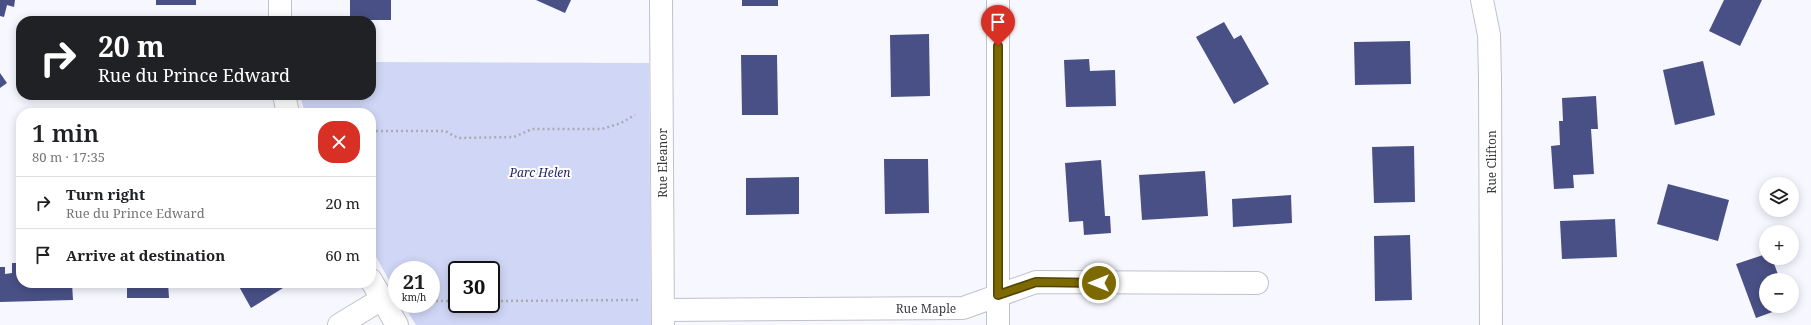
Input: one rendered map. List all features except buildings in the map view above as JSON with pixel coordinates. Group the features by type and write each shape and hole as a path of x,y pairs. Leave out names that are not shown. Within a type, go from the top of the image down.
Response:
{"street":[{"path":"280,0 280,16"},
{"name":"Rue Eleanor","path":"661,0 663,317"},
{"path":"998,0 998,325"},
{"name":"Rue Clifton","path":"1482,0 1489,35 1491,325"},
{"name":"Rue Maple","path":"663,317 963,308 1036,282 1257,283"},
{"path":"376,288 397,325"},
{"path":"339,325 382,299"}],"path":[{"path":"376,131 445,131 458,138 514,137 532,128 602,129 621,123 640,113"},
{"path":"500,300 639,300"}],"green space":[{"name":"Parc Helen","path":"376,62 649,63 651,325 416,325 409,313 440,313 440,261 388,261 388,278 376,257 376,108 304,108 301,100 376,100"}],"route":[{"path":"998,46 998,295 1036,282 1099,283"}]}
